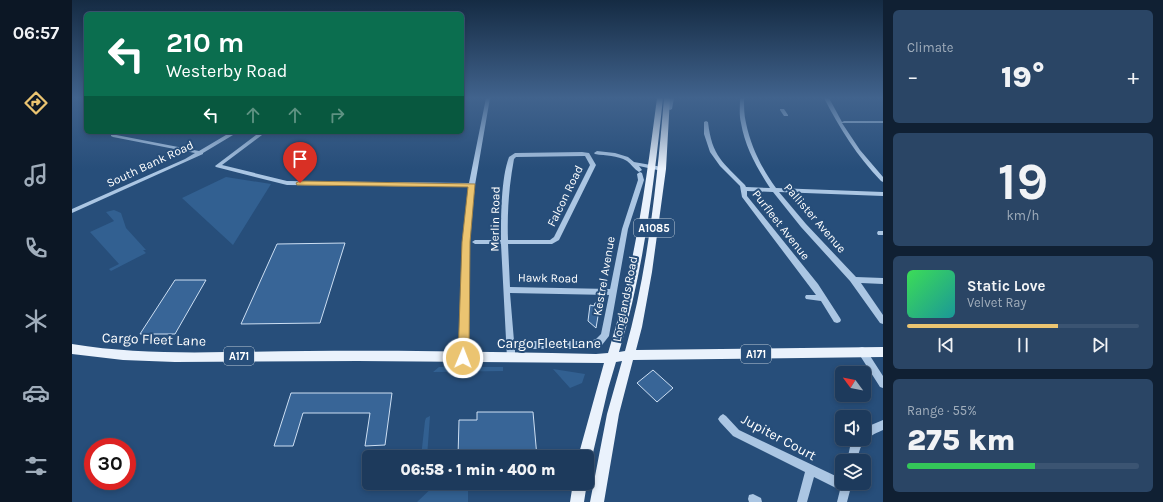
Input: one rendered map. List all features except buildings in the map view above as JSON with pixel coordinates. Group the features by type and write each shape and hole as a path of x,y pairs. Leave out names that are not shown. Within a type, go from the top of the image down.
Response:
{"main road":[{"name":"Longlands Road","path":"587,450 629,295 656,121"},
{"name":"Longlands Road","path":"597,502 613,414 629,356 645,280 662,169 665,121"},
{"name":"Cargo Fleet Lane","path":"72,348 110,354 169,357 596,359 646,354 725,355 862,351 883,352"},
{"path":"577,502 579,490"}],"street":[{"path":"463,358 466,242 472,185 484,121"},
{"name":"Pallister Avenue","path":"743,121 748,140 762,169 776,190 794,215 854,280 883,321"},
{"path":"838,121 846,137 867,164 883,180"},
{"name":"Purfleet Avenue","path":"706,122 706,138 715,158 743,186 744,196 837,320"},
{"path":"844,122 883,122"},
{"name":"South Bank Road","path":"72,211 153,176 201,153 232,134"},
{"path":"260,134 218,166 287,183 472,185"},
{"path":"112,135 201,153"},
{"path":"597,153 613,154 648,167 662,169"},
{"name":"Falcon Road","path":"475,242 552,242 557,238 593,165 587,154"},
{"name":"Merlin Road","path":"511,358 505,242 510,158 515,156 587,154"},
{"name":"Kestrel Avenue","path":"510,345 590,345 599,342 605,336 625,229 641,180 640,172 632,162"},
{"path":"743,189 883,194"},
{"path":"854,280 883,281"},
{"name":"Hawk Road","path":"507,290 613,292"},
{"path":"809,298 822,298"},
{"path":"862,351 883,384"},
{"name":"Jupiter Court","path":"723,419 736,433 835,480"},
{"path":"871,430 883,425"},
{"path":"802,502 811,470"},
{"path":"842,502 845,490"}],"shaded area":[{"path":"226,177 271,184 233,245 182,198"},
{"path":"114,210 121,213 126,228 146,250 143,250 146,253 111,271 109,269 119,264 90,232 114,221 106,212"},
{"path":"439,367 503,367 503,371 433,372"},
{"path":"553,369 585,374 582,383 570,388"},
{"path":"430,416 428,450 422,450 425,421 426,418"},
{"path":"430,490 468,490 468,502 417,502"}],"route":[{"path":"300,183 472,185 466,242 463,358"}]}
